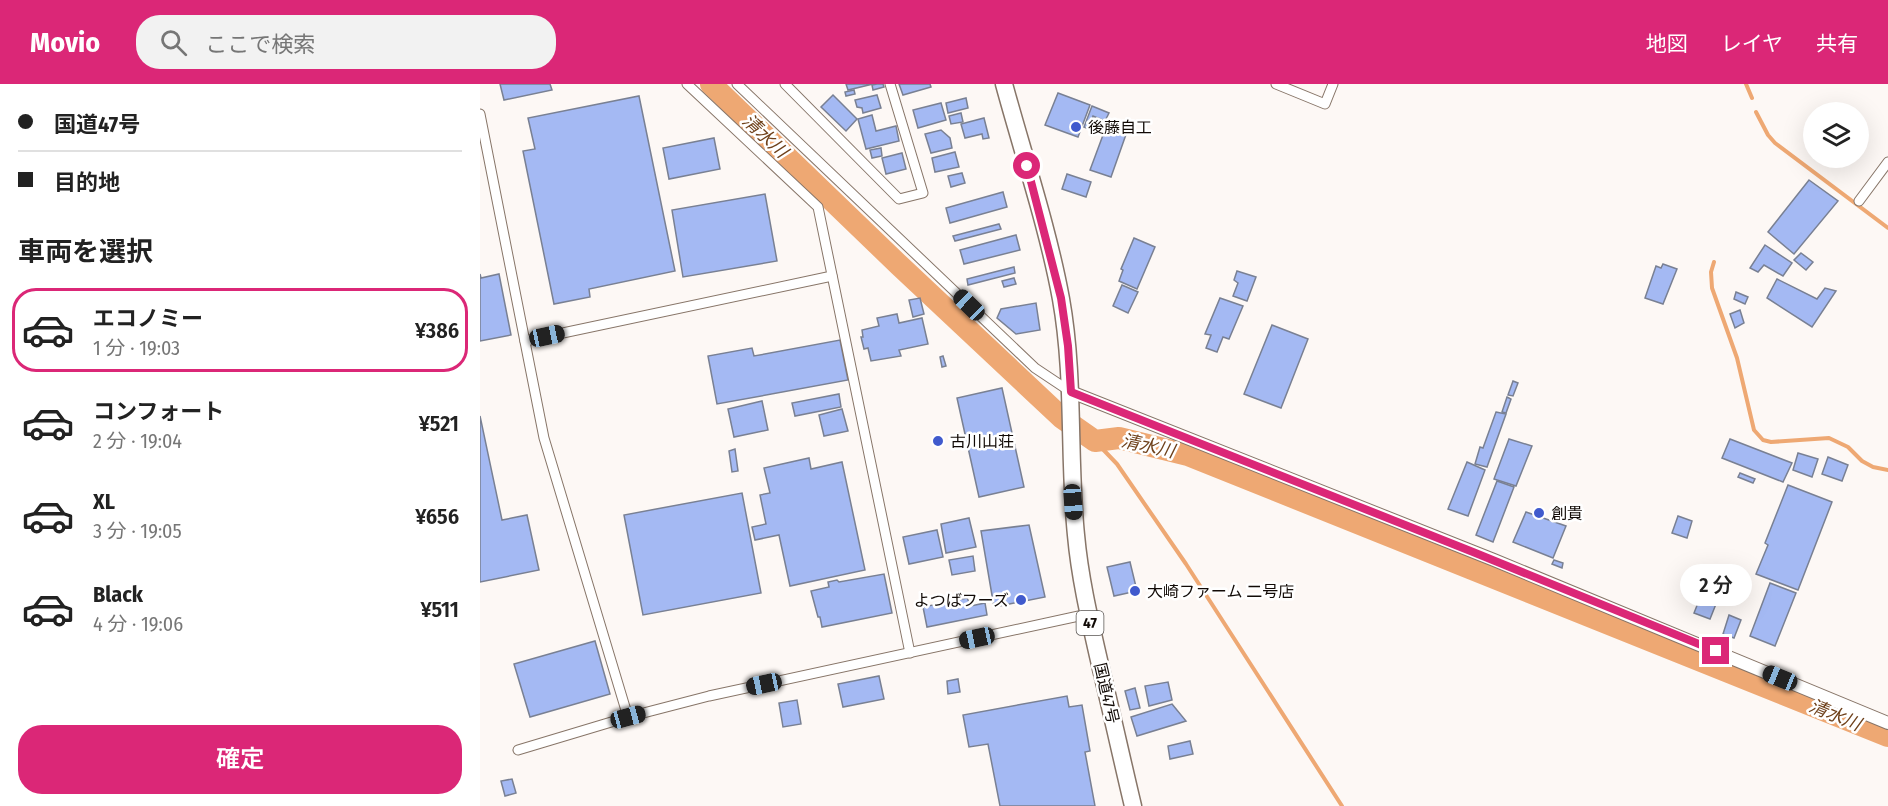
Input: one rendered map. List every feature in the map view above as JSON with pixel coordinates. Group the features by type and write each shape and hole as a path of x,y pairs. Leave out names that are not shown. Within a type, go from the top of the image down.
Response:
{"highway":[{"name":"国道47号","path":"1004,84 1061,298 1068,346 1076,536 1088,614 1133,806"}],"street":[{"path":"687,84 818,207 910,652"},
{"path":"737,84 1035,368 1071,394 1505,565 1888,723"},
{"path":"785,84 899,199 923,192 891,84"},
{"path":"1276,84 1326,104 1334,84"},
{"path":"480,114 544,438 628,717"},
{"path":"1859,201 1888,162"},
{"path":"525,340 832,276"},
{"path":"518,750 628,717 709,696 1088,614"}],"building":[{"path":"500,84 550,84 552,90 504,100"},
{"path":"846,84 873,84 848,90"},
{"path":"883,84 884,87 873,90 872,85"},
{"path":"899,84 930,84 931,87 903,95"},
{"path":"854,90 855,94 846,96 845,92"},
{"path":"1058,93 1090,105 1078,137 1045,125"},
{"path":"833,95 857,119 846,131 821,107"},
{"path":"877,95 881,108 863,113 862,108 857,107 855,100"},
{"path":"639,96 675,271 589,289 590,297 554,304 523,151 535,149 528,118"},
{"path":"966,98 968,108 948,113 946,103"},
{"path":"941,103 946,120 918,128 913,110"},
{"path":"1092,106 1109,113 1105,121 1093,116 1089,129 1084,127"},
{"path":"961,113 963,122 951,124 949,116"},
{"path":"872,115 876,131 896,126 899,141 866,149 858,119"},
{"path":"984,118 989,138 983,139 982,134 965,138 961,124"},
{"path":"1109,119 1129,126 1111,177 1090,170"},
{"path":"941,130 950,138 952,148 931,153 925,134"},
{"path":"714,138 720,169 669,179 663,148"},
{"path":"881,148 882,156 872,158 870,150"},
{"path":"955,152 959,167 935,172 932,158"},
{"path":"902,153 906,169 886,174 882,158"},
{"path":"962,173 965,183 951,187 948,176"},
{"path":"1067,174 1091,182 1086,197 1062,189"},
{"path":"1809,180 1838,201 1794,254 1768,232"},
{"path":"1003,192 1007,207 950,223 946,208"},
{"path":"765,194 777,261 683,277 672,210"},
{"path":"999,224 1001,229 955,241 953,236"},
{"path":"1016,235 1020,250 964,264 960,250"},
{"path":"1134,238 1155,247 1137,289 1119,281 1123,270 1121,269"},
{"path":"1765,245 1792,263 1783,276 1764,265 1758,272 1750,268"},
{"path":"1801,253 1813,262 1806,270 1794,260"},
{"path":"1663,264 1677,269 1663,304 1645,298 1656,266 1661,268"},
{"path":"1014,267 1015,273 968,285 967,279"},
{"path":"1237,271 1256,277 1247,301 1233,296 1238,283 1234,280"},
{"path":"480,274 481,278 499,274 511,335 480,341"},
{"path":"1014,278 1016,284 1004,287 1002,281"},
{"path":"1777,279 1817,299 1825,288 1836,291 1812,327 1767,298"},
{"path":"1122,285 1138,292 1128,313 1113,306"},
{"path":"1736,292 1748,297 1745,304 1734,299"},
{"path":"920,298 924,314 913,317 909,300"},
{"path":"1220,298 1243,306 1229,339 1223,337 1217,352 1206,348 1211,335 1205,334"},
{"path":"1036,303 1040,330 1016,334 997,318 1001,309"},
{"path":"1740,310 1744,323 1735,328 1730,314"},
{"path":"897,314 899,323 922,318 928,344 899,350 901,356 871,361 868,348 864,349 862,330 879,326 877,318"},
{"path":"1272,325 1308,339 1281,408 1244,394"},
{"path":"840,340 848,380 717,404 708,356 752,348 754,356"},
{"path":"943,356 946,366 942,367 940,357"},
{"path":"1513,381 1518,383 1513,396 1508,395"},
{"path":"1002,388 1024,487 979,497 957,398"},
{"path":"839,394 841,407 795,416 792,403"},
{"path":"1507,397 1511,399 1506,413 1502,412"},
{"path":"762,401 768,430 734,437 728,409"},
{"path":"842,409 848,431 824,436 819,415"},
{"path":"1496,412 1506,414 1487,467 1475,464 1480,447 1483,448"},
{"path":"480,416 502,520 527,515 539,570 480,582"},
{"path":"1509,439 1532,446 1516,486 1494,479"},
{"path":"1730,439 1792,463 1783,482 1722,458"},
{"path":"735,449 738,471 732,472 729,451"},
{"path":"1798,453 1818,459 1812,477 1793,470"},
{"path":"1828,457 1848,465 1842,481 1822,474"},
{"path":"809,458 811,469 842,462 865,570 790,586 779,535 755,540 752,527 766,524 760,495 770,493 764,468"},
{"path":"1467,462 1485,470 1468,516 1448,509"},
{"path":"1740,473 1755,479 1753,483 1738,477"},
{"path":"1497,481 1514,487 1493,542 1476,535"},
{"path":"1788,485 1832,502 1798,590 1756,574 1768,545 1765,543"},
{"path":"742,493 761,593 643,615 624,515"},
{"path":"1526,512 1566,526 1553,558 1513,542"},
{"path":"1678,516 1692,521 1687,538 1672,533"},
{"path":"969,518 976,547 946,553 941,524"},
{"path":"1029,525 1045,597 994,607 981,531"},
{"path":"937,530 943,557 909,564 903,537"},
{"path":"973,556 975,571 952,575 949,560"},
{"path":"1554,560 1563,563 1562,568 1552,564"},
{"path":"1130,562 1137,591 1114,596 1107,567"},
{"path":"884,574 892,613 822,627 811,591 829,587 828,582"},
{"path":"1770,583 1796,593 1775,646 1750,636"},
{"path":"967,598 971,606 985,603 987,615 927,627 923,607"},
{"path":"1700,598 1716,604 1710,619 1694,613"},
{"path":"1729,615 1741,620 1734,638 1723,634"},
{"path":"595,641 610,694 530,717 514,664"},
{"path":"879,676 884,699 843,707 838,684"},
{"path":"958,679 960,692 948,694 947,681"},
{"path":"1168,682 1172,700 1149,706 1145,686"},
{"path":"1135,688 1140,708 1130,710 1125,691"},
{"path":"1067,696 1069,707 1082,705 1090,751 1085,752 1095,806 1000,806 988,744 969,747 963,715"},
{"path":"797,700 801,724 783,727 779,703"},
{"path":"1172,704 1186,721 1137,736 1131,717"},
{"path":"1190,741 1193,754 1170,759 1168,746"},
{"path":"512,779 516,793 505,796 501,781"}],"waterway":[{"name":"清水川","path":"711,84 1062,418 1095,441 1119,438 1188,455 1888,736"},
{"path":"1746,84 1752,98"},
{"path":"1756,112 1775,143 1888,228"},
{"path":"1714,262 1711,272 1712,288 1737,358 1754,430 1763,440 1771,442 1829,438 1848,447 1862,461 1873,467 1888,470"},
{"path":"1095,441 1117,464 1186,564 1342,806"}],"place":[{"name":"後藤自工","path":"1076,127"},
{"name":"古川山荘","path":"938,441"},
{"name":"創貴","path":"1539,513"},
{"name":"大崎ファーム 二号店","path":"1135,591"},
{"name":"よつばフーズ","path":"1021,600"}],"route":[{"path":"1027,166 1061,298 1068,346 1071,392 1194,439 1716,651"}]}
